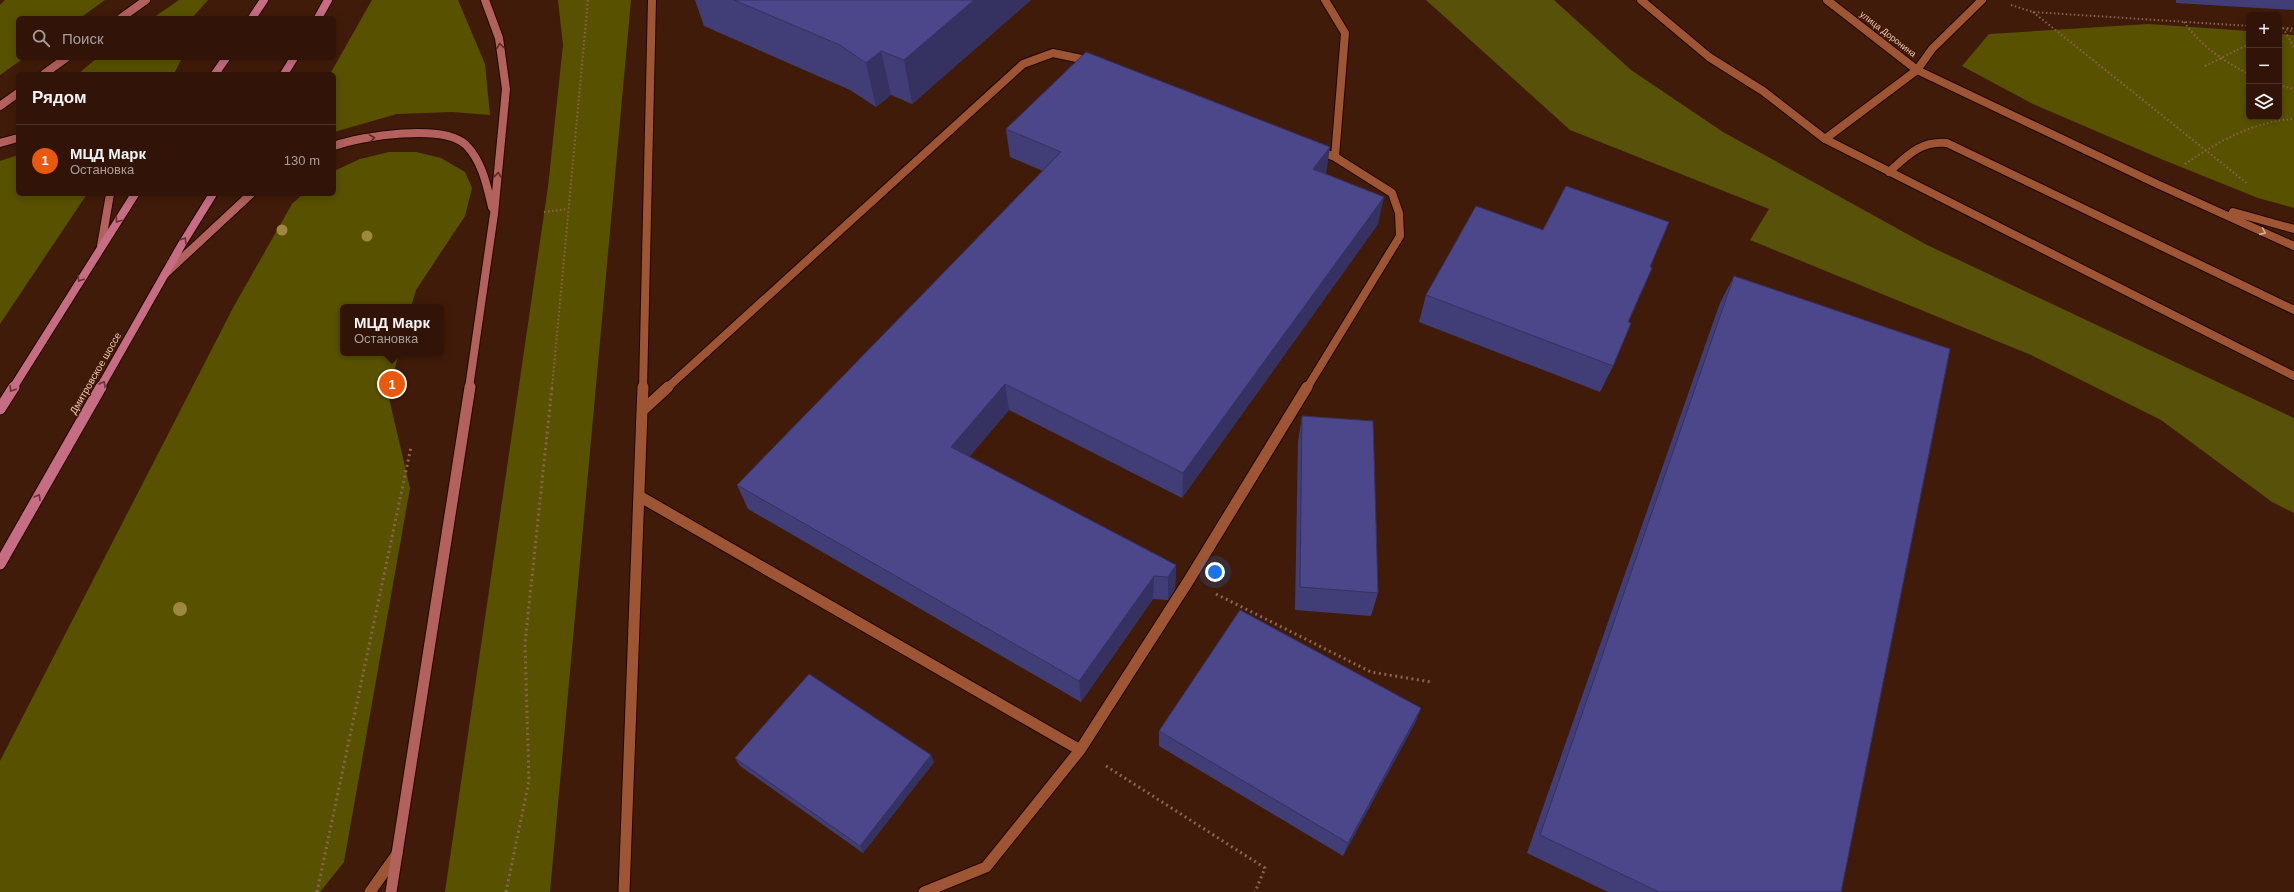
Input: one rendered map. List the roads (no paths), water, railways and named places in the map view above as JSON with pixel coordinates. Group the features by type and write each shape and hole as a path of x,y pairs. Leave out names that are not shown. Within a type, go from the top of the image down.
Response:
{"main road":[{"path":"124,16 146,0"},
{"path":"253,16 264,0"},
{"path":"319,16 328,0"},
{"path":"391,892 471,378 494,214 506,89 499,38 485,0"},
{"path":"47,72 63,60"},
{"path":"216,72 225,60"},
{"path":"285,72 293,60"},
{"path":"0,106 16,94"},
{"path":"336,145 343,142 390,135 436,133 465,144 483,170 494,214"},
{"path":"0,143 16,139"},
{"path":"101,246 110,196"},
{"path":"0,409 134,196"},
{"name":"Дмитровское шоссе","path":"0,564 165,274 212,196"},
{"path":"165,274 249,196"}],"street":[{"path":"624,892 642,411 652,0"},
{"path":"1325,0 1345,33 1335,157"},
{"path":"1641,0 1709,57 1763,91 1825,139 2294,376"},
{"name":"улица Доронина","path":"1827,0 1917,70 2157,184 2190,198"},
{"path":"1825,139 1917,70 1932,49 1982,0"},
{"path":"642,411 1023,64 1053,53 1084,58 1098,64"},
{"path":"1888,172 1923,143 1935,141 1947,143 2294,310"},
{"path":"924,892 986,867 1080,750 1189,580 1400,236 1399,213 1392,193 1335,157 1306,146"},
{"path":"2190,198 2261,221 2294,229"},
{"path":"2190,198 2294,246"},
{"path":"639,496 1080,750"},
{"path":"370,892 398,852"}],"place":[{"name":"МЦД Марк","path":"392,384"}]}
